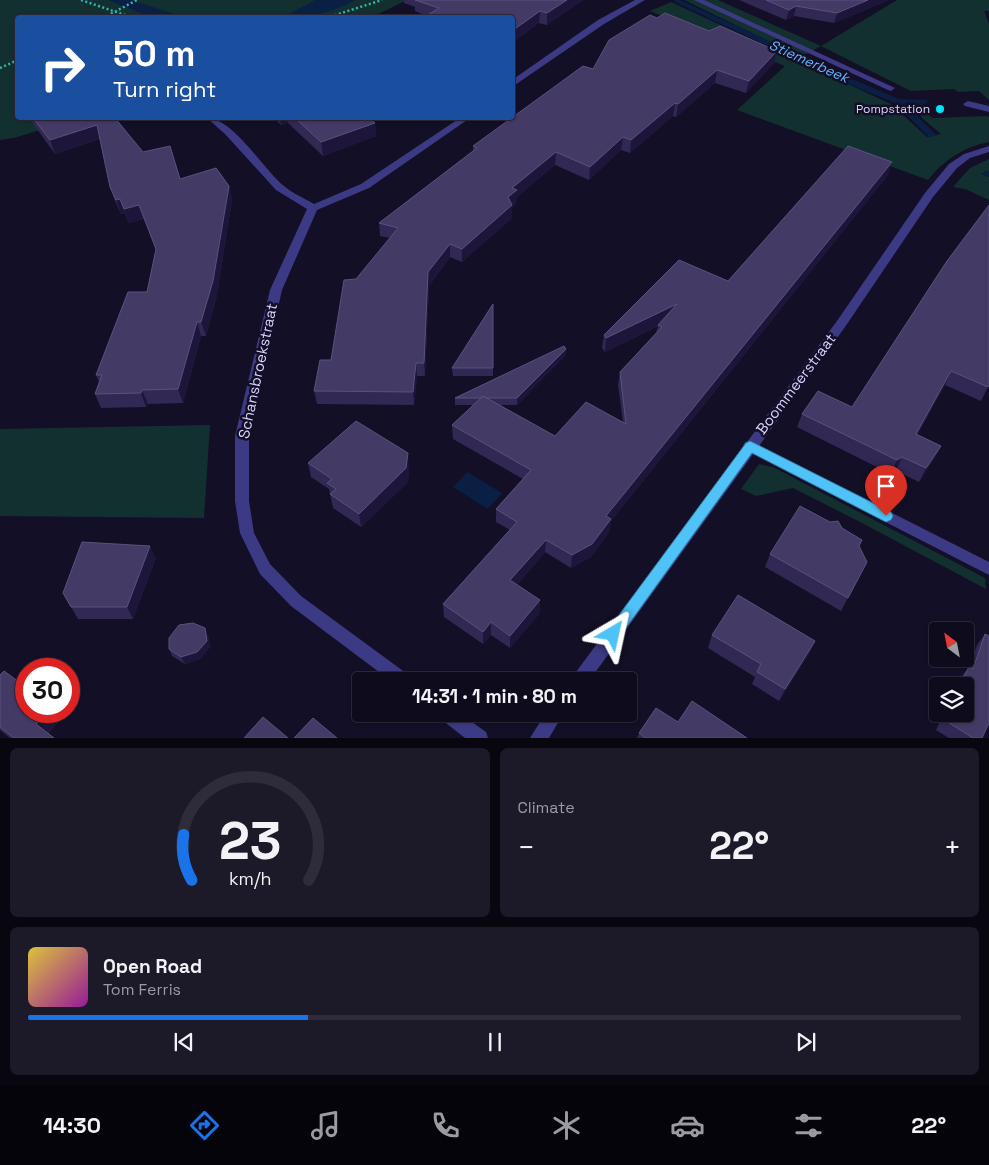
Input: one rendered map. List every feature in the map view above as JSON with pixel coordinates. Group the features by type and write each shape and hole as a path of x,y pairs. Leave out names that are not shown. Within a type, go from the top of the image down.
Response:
{"street":[{"path":"515,82 601,22 641,0"},
{"path":"698,0 892,88"},
{"path":"968,104 989,109"},
{"path":"213,120 228,132 280,188 313,208 365,186 462,120"},
{"name":"Boommeerstraat","path":"586,672 841,324 929,194 953,166 967,156 989,149"},
{"name":"Schansbroekstraat","path":"313,208 276,290 242,436 242,501 247,534 266,569 296,601 392,672"},
{"path":"750,446 989,569"},
{"path":"459,722 480,738"},
{"path":"538,738 549,722"}],"path":[{"path":"81,0 121,15"},
{"path":"108,15 137,0"},
{"path":"335,15 382,0"},
{"path":"0,68 15,61"}],"green space":[{"path":"0,0 407,0 376,15 15,15 15,120 73,120 14,138 0,140"},
{"path":"684,0 718,0 821,46 801,57"},
{"path":"897,0 989,0 989,11 984,11 989,24 989,100 979,91 958,92 954,89 911,91 821,46"},
{"path":"671,2 891,104 927,137 941,134 923,119 914,106 922,104 932,118 987,116 989,117 989,142 971,147 955,155 928,180 737,110 785,66 650,11"},
{"path":"989,159 989,171 982,174 989,177 989,200 965,189 953,187 970,168"},
{"path":"210,425 204,518 0,516 0,429"},
{"path":"759,464 773,467 985,578 986,589 793,488 756,496 741,489"}],"water":[{"path":"108,0 131,0 178,15 146,15"},
{"path":"315,0 355,0 320,14 288,15"},
{"path":"467,472 502,493 488,509 453,487"}],"building":[{"path":"415,0 567,0 547,13 540,11 515,29 515,15 428,15 439,8"},
{"path":"766,0 868,0 837,13 796,6 789,10"},
{"path":"665,13 709,31 720,26 777,51 749,81 717,70 678,104 675,103 631,140 623,137 590,167 556,152 512,188 517,190 508,197 512,205 462,249 450,244 428,272 424,363 416,363 413,392 314,391 320,360 331,360 344,280 356,279 398,228 379,223 477,148 473,146 509,120 515,120 515,115 583,66 593,69 609,40 650,15 657,18"},
{"path":"35,120 117,120 143,152 170,146 180,179 216,168 229,186 213,281 201,322 197,322 178,389 142,390 141,393 95,394 102,375 96,375 128,292 147,292 156,249 139,205 124,209 120,199 116,200 110,187 97,125 50,140"},
{"path":"297,120 371,120 375,123 321,142"},
{"path":"848,146 892,162 606,516 611,519 592,544 572,555 546,540 510,580 540,600 510,636 491,622 483,632 443,604 517,522 496,509 531,470 452,425 483,396 555,436 586,402 626,424 620,372 662,327 658,325 677,304 606,338 604,335 679,260 728,281"},
{"path":"989,205 989,385 988,387 951,371 916,434 941,446 926,468 902,457 897,460 802,414 818,391 852,407 947,261"},
{"path":"493,304 493,368 452,368"},
{"path":"564,346 566,349 517,398 487,398 483,396 480,398 455,398"},
{"path":"356,421 408,453 406,468 359,514 330,494 336,489 327,483 332,479 308,463"},
{"path":"800,506 830,522 838,521 842,528 862,540 859,546 867,562 848,598 770,554"},
{"path":"82,542 150,546 127,607 71,607 63,593"},
{"path":"738,595 815,641 785,689 757,672 761,664 712,635"},
{"path":"193,623 205,628 207,641 197,652 181,657 169,649 169,638 179,625"},
{"path":"985,634 989,636 989,723 982,738 973,738 948,722 974,722 974,677 964,677 968,668 973,669"},
{"path":"4,671 15,679 15,723 37,723 54,738 14,738 0,727 0,675"},
{"path":"692,701 747,738 645,738 639,733 656,708 678,722"},
{"path":"263,717 288,738 244,738"},
{"path":"313,718 337,738 294,738"}],"waterway":[{"name":"Stiemerbeek","path":"677,1 849,81 898,101"},
{"path":"898,101 924,102"},
{"name":"Stiemerbeek","path":"898,101 932,135"}],"place":[{"name":"Pompstation","path":"940,109"}],"route":[{"path":"613,634 750,446 886,516"}]}
